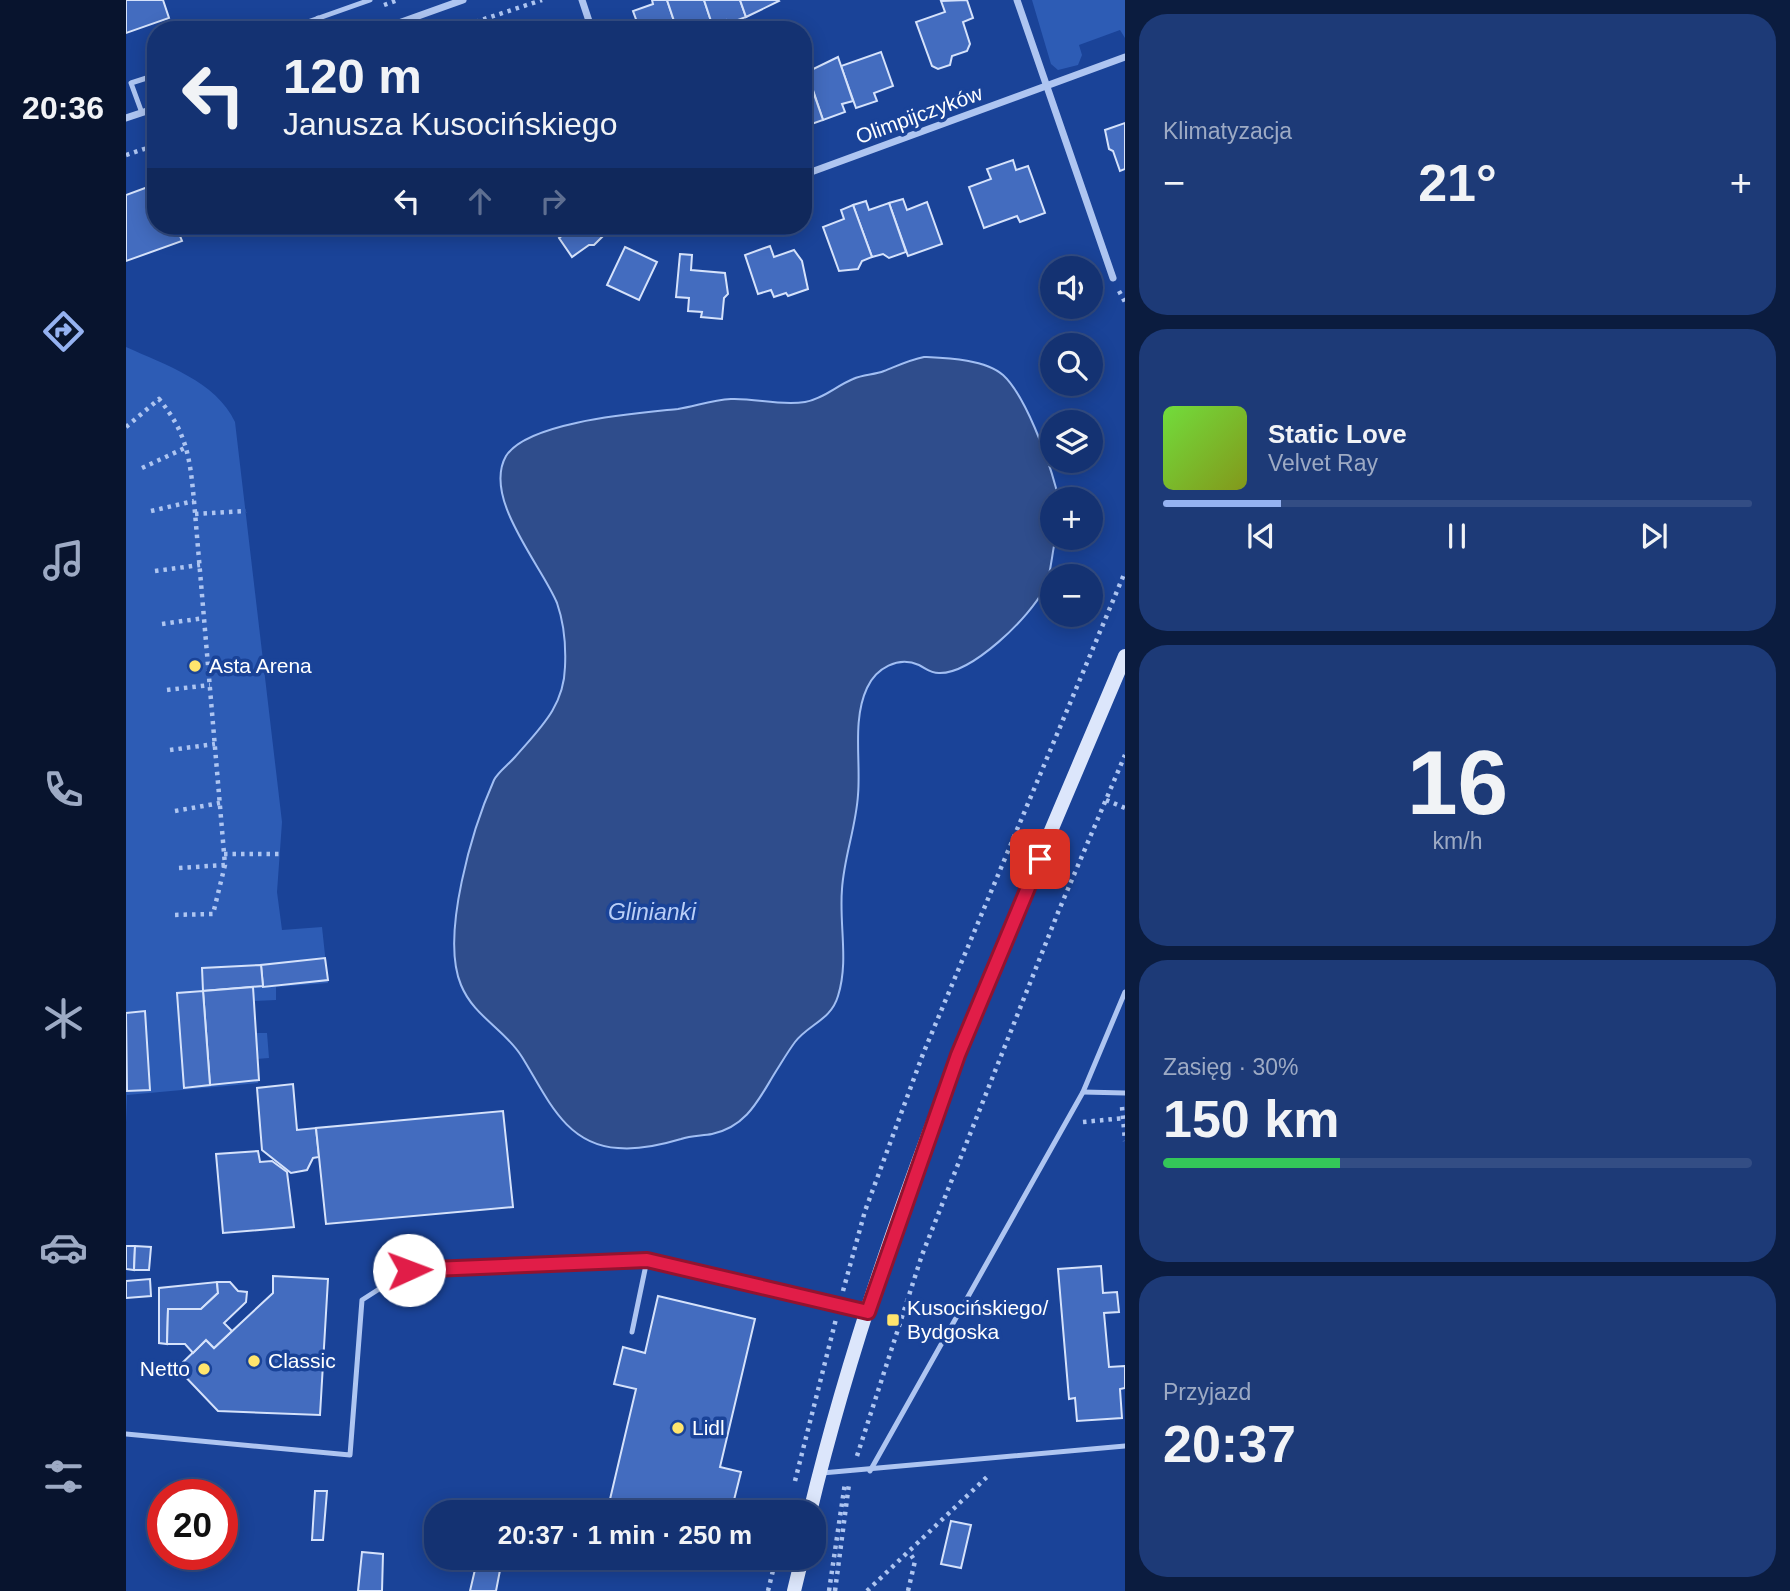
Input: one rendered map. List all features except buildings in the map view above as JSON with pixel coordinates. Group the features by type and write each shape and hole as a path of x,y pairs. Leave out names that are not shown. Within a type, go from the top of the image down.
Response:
{"street":[{"path":"404,21 463,0"},
{"path":"582,0 589,21"},
{"path":"1017,0 1113,278"},
{"name":"Olimpijczyków","path":"812,172 1047,88 1125,57"},
{"path":"126,118 147,111"},
{"path":"813,1500 868,1312 962,1045 1125,656"},
{"path":"794,1591 799,1570"},
{"path":"801,1570 801,1591"}],"lane":[{"path":"310,21 370,0"},
{"path":"142,113 131,83 147,78"},
{"path":"870,1471 1083,1092 1125,992"},
{"path":"1083,1092 1123,1093"},
{"path":"632,1332 647,1260"},
{"path":"126,1434 350,1455 362,1300 409,1270 647,1260 868,1312"},
{"path":"819,1473 870,1471 1125,1446"}],"path":[{"path":"478,21 542,0"},
{"path":"126,155 147,148"},
{"path":"126,427 159,399 178,422 187,447 200,565 225,865 213,914 171,915"},
{"path":"142,468 187,447"},
{"path":"150,511 194,501"},
{"path":"195,514 246,511"},
{"path":"155,571 200,565"},
{"path":"792,1492 865,1211 923,1054 1125,572"},
{"path":"162,624 204,618"},
{"path":"167,690 210,685"},
{"path":"170,750 215,744"},
{"path":"828,1591 848,1471 852,1458 858,1451 922,1255 1125,755"},
{"path":"1106,800 1125,808"},
{"path":"175,811 220,803"},
{"path":"224,854 282,855"},
{"path":"179,868 225,865"},
{"path":"1123,1093 1125,1141"},
{"path":"1065,1123 1124,1119"},
{"path":"867,1591 989,1475"},
{"path":"835,1591 845,1524"},
{"path":"908,1591 915,1561 909,1552"},
{"path":"768,1591 773,1570"}],"shaded area":[{"path":"1032,0 1125,0 1125,38 1120,30 1079,45 1082,55 1078,65 1058,70 1051,64"},
{"name":"Asta Arena","path":"126,347 173,368 202,385 226,408 235,422 282,822 277,892 282,930 322,927 328,983 276,987 276,1000 252,1001 254,1033 267,1033 269,1058 256,1059 258,1083 127,1095 126,1123"}],"water":[{"name":"Glinianki","path":"924,357 944,358 986,366 1003,375 1019,397 1040,440 1040,473 1051,473 1056,487 1040,487 1040,550 1054,550 1051,564 1040,564 1040,596 999,642 967,664 939,673 911,663 896,663 876,675 867,688 862,700 858,727 857,807 842,889 843,970 838,996 830,1011 795,1042 752,1108 725,1130 650,1147 618,1148 600,1145 571,1128 549,1103 515,1047 467,996 456,964 454,938 462,881 486,800 496,777 549,716 564,681 565,651 561,618 550,588 508,511 502,491 501,473 506,456 518,444 537,434 613,416 678,409 724,400 805,402 857,377 880,372"}],"place":[{"name":"Asta Arena","path":"195,666"},
{"name":"Kusocińskiego/ Bydgoska","path":"893,1320"},
{"name":"Classic","path":"254,1361"},
{"name":"Netto","path":"204,1369"},
{"name":"Lidl","path":"678,1428"}],"route":[{"path":"409,1270 647,1260 868,1312 958,1055 1040,859"}]}
